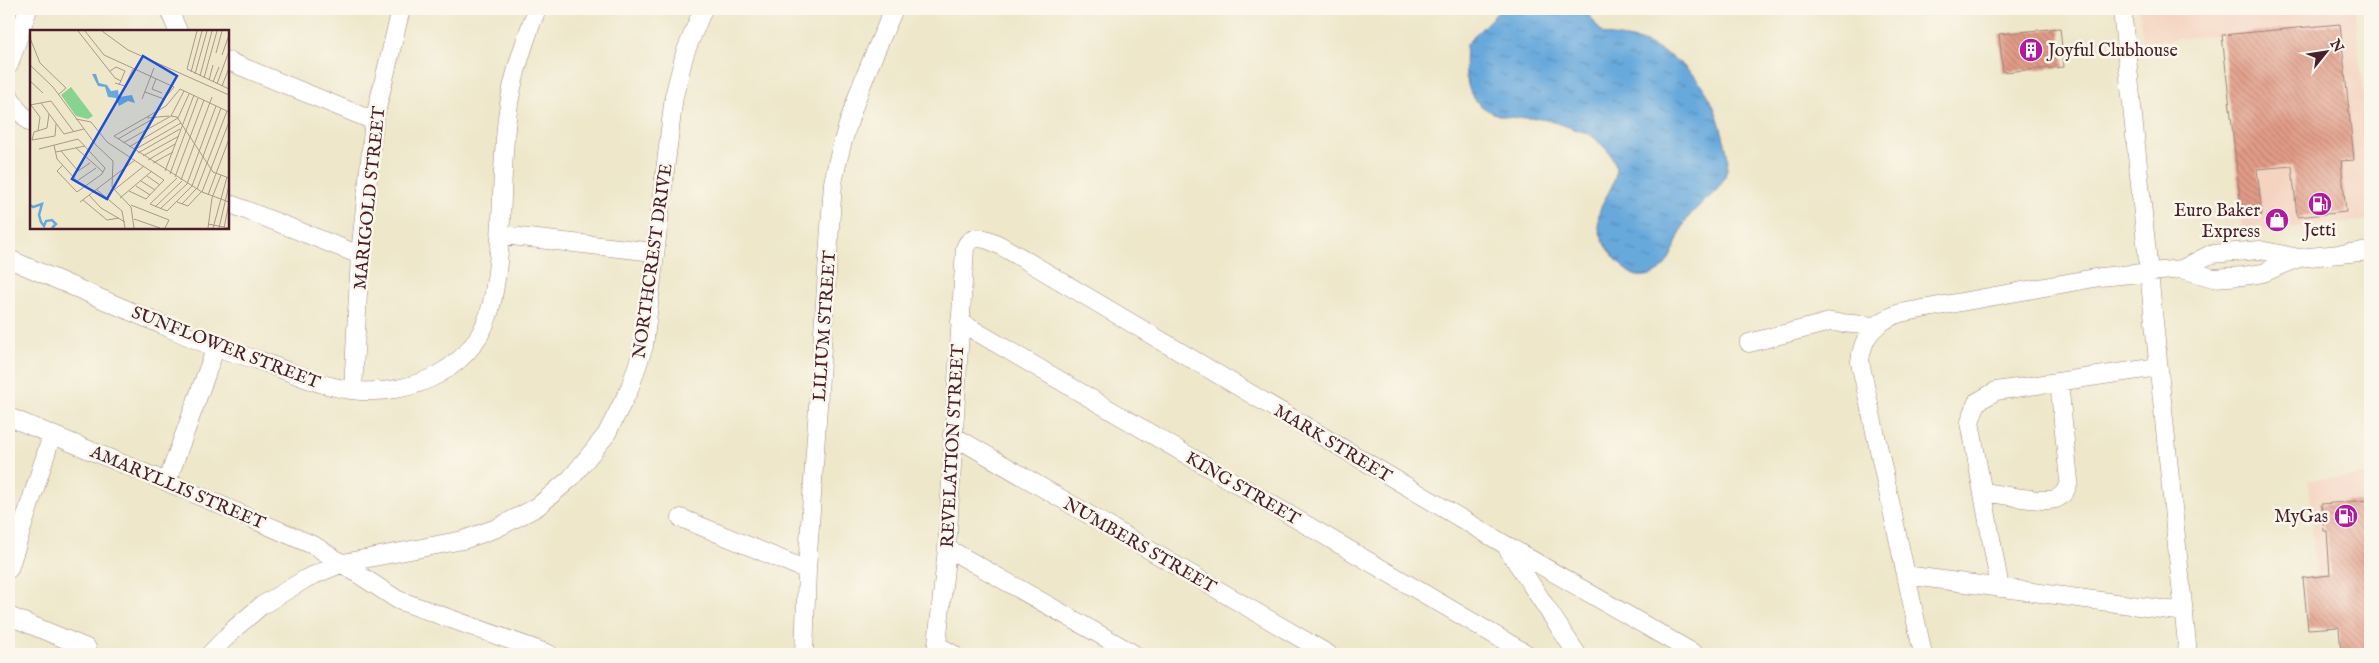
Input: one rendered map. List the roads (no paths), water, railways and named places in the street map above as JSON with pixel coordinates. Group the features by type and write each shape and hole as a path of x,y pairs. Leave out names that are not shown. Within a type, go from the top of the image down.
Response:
{"street":[{"path":"9,65 28,9"},
{"path":"172,9 172,17 178,30"},
{"name":"MARIGOLD STREET","path":"353,390 360,255 374,121 401,9"},
{"name":"SUNFLOWER STREET","path":"9,259 216,347 259,360 317,384 353,390 403,388 434,378 463,357 482,334 492,303 502,236 506,128 512,86 526,37 537,9"},
{"name":"NORTHCREST DRIVE","path":"210,654 235,628 261,606 307,578 343,563 405,553 463,540 537,507 571,478 606,434 630,390 644,346 674,96 685,52 703,9"},
{"name":"LILIUM STREET","path":"804,654 807,570 833,183 841,144 856,95 894,9"},
{"path":"2122,9 2188,654"},
{"path":"229,60 374,121"},
{"path":"9,96 30,122"},
{"path":"229,203 360,255"},
{"path":"502,236 654,252"},
{"name":"MARK STREET","path":"970,240 984,238 1010,251 1504,544 1695,654"},
{"name":"REVELATION STREET","path":"937,650 947,548 952,435 965,248 970,240"},
{"path":"2182,269 2211,254 2260,250 2299,258"},
{"path":"1923,654 1860,362 1861,348 1866,336 1875,326 1887,318 1909,311 2039,286 2100,277 2182,269 2213,278 2243,276 2263,273 2299,258 2370,251"},
{"name":"KING STREET","path":"960,322 1527,654"},
{"path":"1749,343 1830,322 1875,326"},
{"path":"167,482 216,347"},
{"path":"2000,588 1970,422 1978,402 1996,391 2158,367"},
{"path":"1983,492 2047,500 2062,496 2067,489 2069,481 2059,382"},
{"name":"AMARYLLIS STREET","path":"9,417 288,533 315,546 343,563 398,600 549,654"},
{"name":"NUMBERS STREET","path":"952,435 1328,654"},
{"path":"9,569 52,436"},
{"path":"681,518 807,570"},
{"path":"1504,544 1577,654"},
{"path":"947,548 1134,654"},
{"path":"1905,575 2184,612"},
{"path":"9,616 87,648"},
{"path":"937,650 953,654"}],"water":[{"path":"1501,9 1587,9 1588,14 1603,34 1639,41 1659,49 1684,67 1704,88 1711,101 1722,132 1727,154 1727,170 1718,189 1690,215 1670,257 1658,272 1638,276 1631,274 1615,258 1601,236 1599,216 1615,178 1616,168 1612,157 1602,145 1587,133 1552,121 1499,115 1487,110 1473,96 1466,77 1466,44"}],"place":[{"name":"Joyful Clubhouse","path":"2031,50"},
{"name":"Jetti","path":"2320,204"},
{"name":"Euro Baker Express","path":"2277,220"},
{"name":"MyGas","path":"2346,516"}]}
